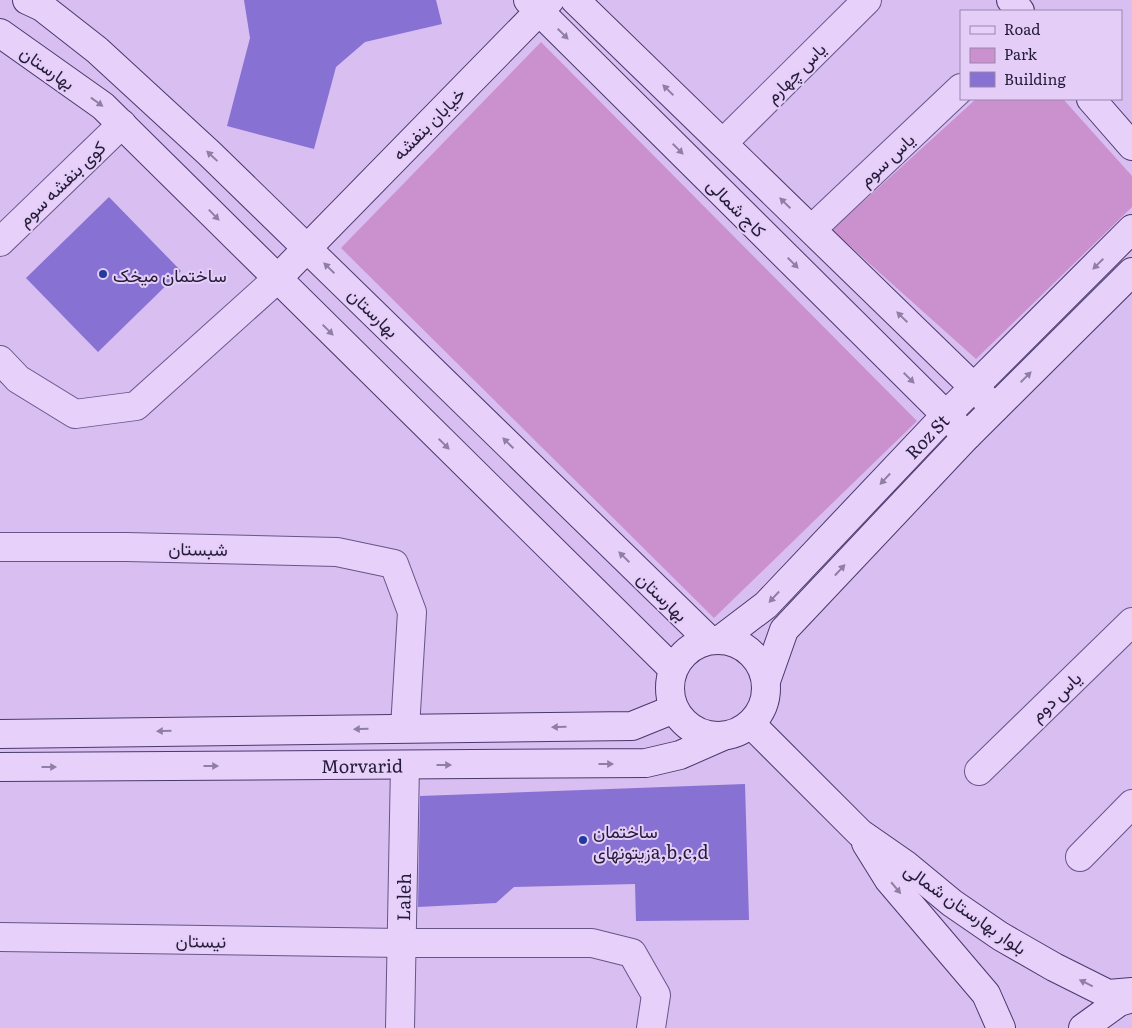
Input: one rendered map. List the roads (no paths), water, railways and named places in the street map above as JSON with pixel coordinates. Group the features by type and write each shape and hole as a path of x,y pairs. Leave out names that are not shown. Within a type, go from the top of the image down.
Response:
{"street":[{"name":"بهارستان","path":"27,0 42,7 97,50 307,246 714,640"},
{"name":"کاج شمالی","path":"575,0 995,408"},
{"name":"یاس چهارم","path":"722,143 867,0"},
{"path":"1011,0 1019,10"},
{"name":"خیابان بنفشه","path":"0,360 18,379 75,414 136,406 277,279 539,4"},
{"name":"کاج شمالی","path":"539,4 967,436"},
{"name":"بهارستان","path":"0,33 104,106 673,669"},
{"name":"یاس سوم","path":"812,229 960,89"},
{"path":"1092,100 1132,146"},
{"name":"کوی بنفشه سوم","path":"0,242 122,124"},
{"name":"Roz St","path":"714,640 766,606 946,415 1132,229"},
{"name":"Roz St","path":"766,681 784,630 967,436 1132,272"},
{"name":"شبستان","path":"0,547 126,547 337,552 394,564"},
{"name":"Laleh","path":"394,564 412,612 405,728 400,1028"},
{"name":"یاس دوم","path":"979,770 1132,622"},
{"path":"714,640 739,644 752,654 761,666 766,681 766,696 761,711 751,724 737,733 721,737 704,735 689,728 674,709 671,702 669,685 673,669 681,655 694,646 714,640"},
{"name":"Morvarid","path":"0,734 632,726 674,709"},
{"name":"بلوار بهارستان شمالی","path":"751,724 860,833 1000,936 1054,967 1108,994 1132,992"},
{"name":"Morvarid","path":"0,767 646,763 680,755 721,737"},
{"path":"1080,857 1132,804"},
{"name":"بلوار بهارستان شمالی","path":"860,833 889,880 986,994 1001,1028"},
{"name":"نیستان","path":"0,937 401,944 592,943 632,953 656,995 651,1028"},
{"path":"1083,1028 1119,1002 1132,998"}],"place":[{"name":"ساختمان میخک","path":"103,274"},
{"name":"ساختمان زیتونهایa,b,c,d","path":"583,840"}]}
